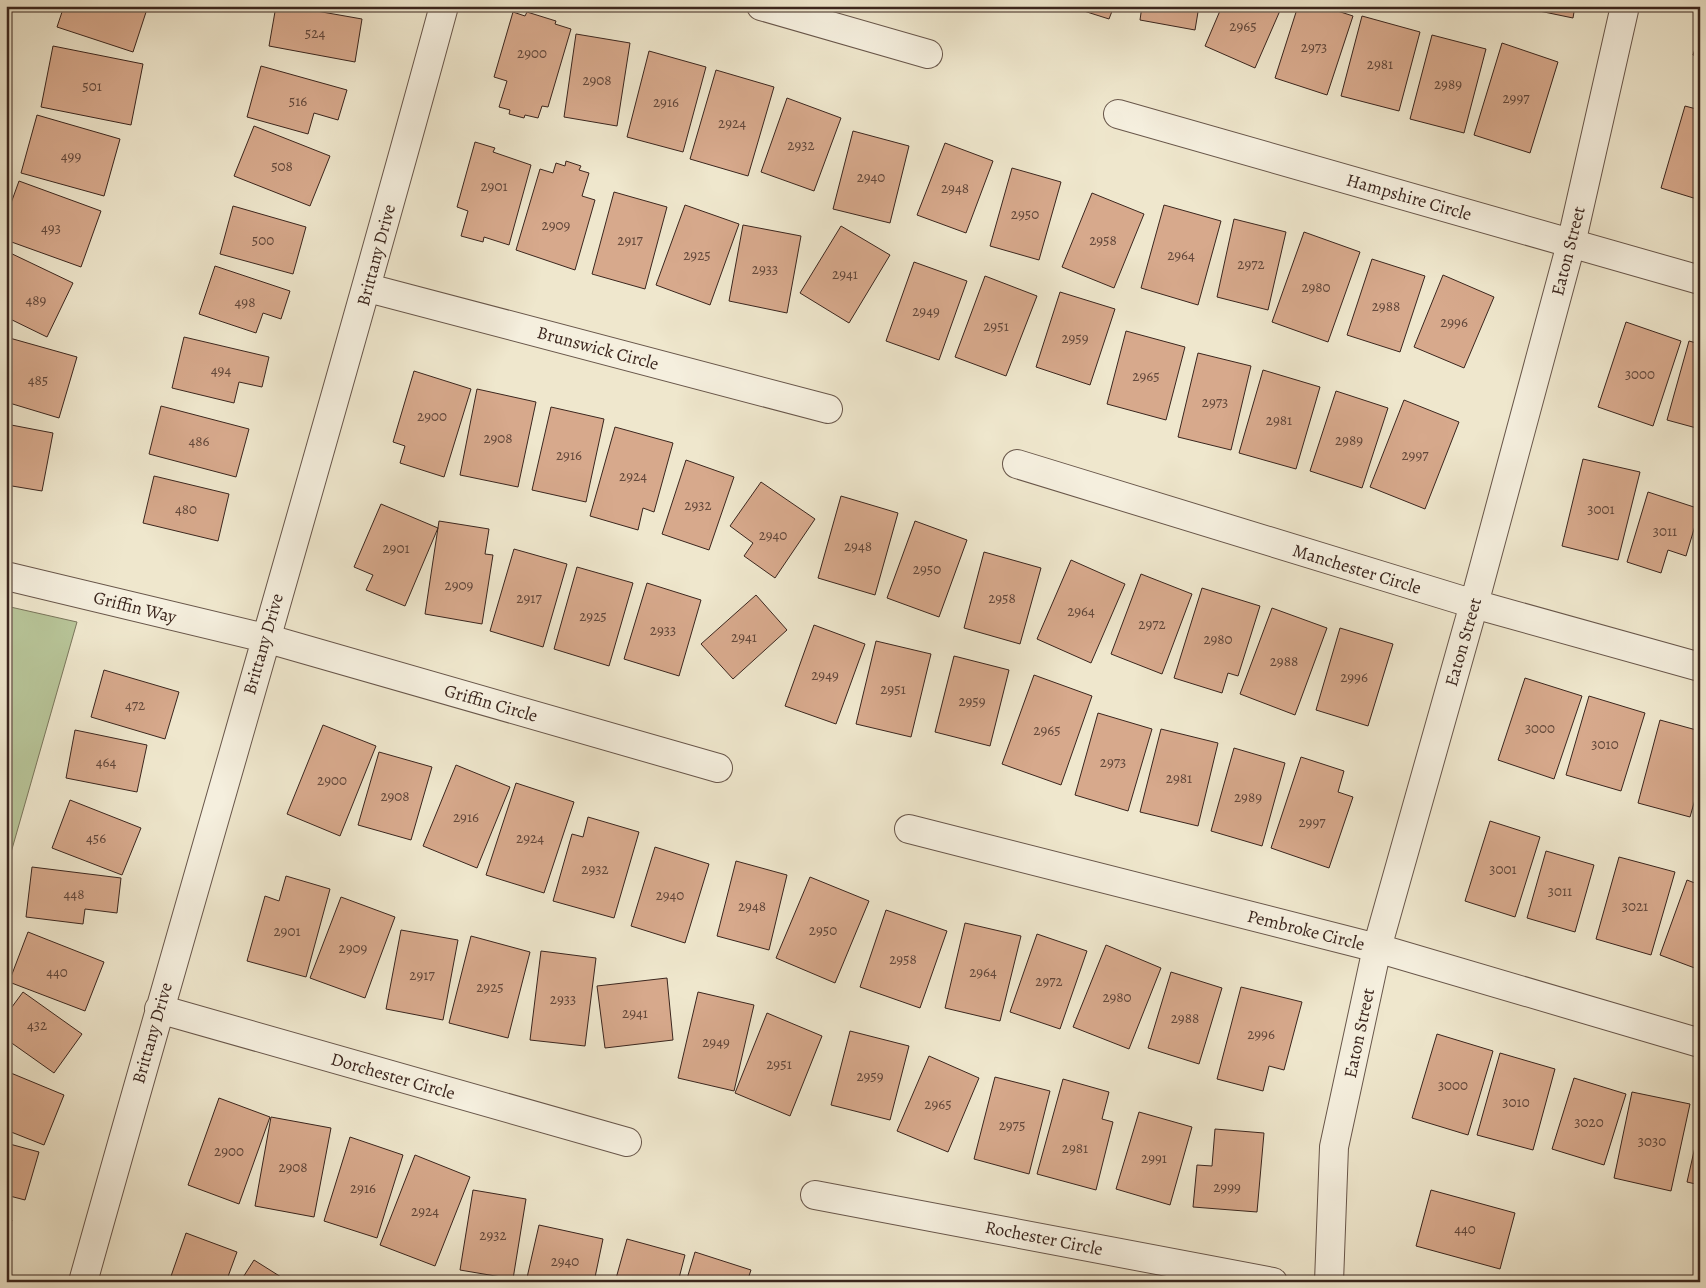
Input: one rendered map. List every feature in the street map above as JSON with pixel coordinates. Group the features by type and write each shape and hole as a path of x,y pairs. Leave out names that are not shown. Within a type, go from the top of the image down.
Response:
{"street":[{"name":"Brittany Drive","path":"82,1282 265,638 368,288 444,6"},
{"path":"761,6 928,54"},
{"name":"Eaton Street","path":"1330,1282 1334,1146 1377,948 1474,604 1571,244 1625,6"},
{"name":"Hampshire Circle","path":"1118,114 1700,280"},
{"name":"Brunswick Circle","path":"368,288 828,409"},
{"name":"Manchester Circle","path":"1017,464 1474,604 1700,667"},
{"name":"Griffin Way","path":"6,576 265,638"},
{"name":"Griffin Circle","path":"265,638 718,768"},
{"name":"Pembroke Circle","path":"909,828 1377,948 1700,1043"},
{"name":"Dorchester Circle","path":"159,1009 627,1142"},
{"name":"Rochester Circle","path":"815,1195 1274,1282"}],"green space":[{"path":"6,606 77,622 6,870"}],"building":[{"path":"64,6 148,6 133,52 57,27"},
{"path":"276,6 288,6 362,19 355,62 269,46"},
{"path":"1068,6 1114,6 1109,19"},
{"path":"1142,6 1199,6 1195,30 1140,20"},
{"path":"1222,6 1282,6 1255,68 1205,46"},
{"path":"1298,6 1322,6 1353,16 1327,95 1275,78"},
{"path":"1515,6 1575,6 1573,18"},
{"path":"513,12 525,16 527,12 556,21 555,24 571,29 548,107 542,106 538,118 525,115 524,118 509,114 510,110 499,107 507,81 494,77"},
{"path":"1362,16 1420,32 1399,111 1341,96"},
{"path":"1700,33 1700,57 1693,55"},
{"path":"576,34 630,43 617,126 564,117"},
{"path":"1432,35 1486,49 1464,133 1410,119"},
{"path":"1502,43 1558,62 1530,153 1474,135"},
{"path":"53,46 143,64 131,125 41,107"},
{"path":"649,51 706,67 683,152 627,137"},
{"path":"261,66 347,90 338,120 314,113 308,134 247,117"},
{"path":"716,70 774,87 748,176 690,159"},
{"path":"787,98 841,118 814,191 761,172"},
{"path":"1685,106 1700,110 1700,200 1661,188"},
{"path":"37,115 120,139 104,196 21,173"},
{"path":"254,126 330,156 310,206 234,176"},
{"path":"853,131 909,146 890,223 833,209"},
{"path":"475,142 495,148 493,152 531,165 509,245 484,237 483,242 461,236 468,211 457,207"},
{"path":"945,143 993,161 966,233 917,215"},
{"path":"566,161 581,166 579,170 589,173 582,196 595,200 575,270 516,250 540,169 553,173 556,163 565,166"},
{"path":"1012,168 1061,182 1039,260 990,246"},
{"path":"19,181 101,211 81,267 6,240 6,217"},
{"path":"614,192 667,207 645,289 592,274"},
{"path":"1092,193 1144,214 1114,288 1062,267"},
{"path":"685,205 739,224 710,305 656,285"},
{"path":"1164,205 1221,221 1198,305 1141,288"},
{"path":"233,206 306,227 293,274 220,254"},
{"path":"1234,219 1286,232 1268,310 1217,297"},
{"path":"743,225 801,236 787,313 729,301"},
{"path":"841,226 890,255 849,323 800,293"},
{"path":"1304,232 1360,252 1328,342 1272,322"},
{"path":"6,251 73,283 47,337 6,317"},
{"path":"1372,259 1425,276 1400,352 1347,335"},
{"path":"914,262 967,281 939,360 886,341"},
{"path":"215,266 290,291 281,319 263,313 256,333 199,314"},
{"path":"1443,275 1494,297 1464,368 1414,347"},
{"path":"985,276 1037,296 1006,376 955,357"},
{"path":"1060,292 1115,309 1090,385 1036,367"},
{"path":"1626,322 1681,341 1653,426 1598,407"},
{"path":"1126,331 1185,347 1166,420 1107,404"},
{"path":"6,337 77,357 59,418 6,402"},
{"path":"184,337 269,357 262,387 239,382 234,403 172,388"},
{"path":"1689,341 1700,344 1700,429 1667,420"},
{"path":"1198,353 1251,366 1231,450 1178,437"},
{"path":"1263,370 1320,387 1296,469 1239,453"},
{"path":"414,371 471,389 444,477 400,463 405,446 393,442"},
{"path":"477,389 536,402 518,487 460,475"},
{"path":"1336,391 1388,408 1362,488 1310,471"},
{"path":"1404,400 1459,422 1425,509 1370,487"},
{"path":"161,406 249,429 236,477 149,454"},
{"path":"551,407 604,419 586,502 532,490"},
{"path":"6,424 53,433 42,491 6,485"},
{"path":"615,427 673,443 654,512 643,508 638,530 590,516"},
{"path":"1583,459 1640,472 1618,560 1562,546"},
{"path":"686,460 734,477 709,550 662,534"},
{"path":"154,476 229,494 218,541 143,523"},
{"path":"761,482 815,519 775,578 744,556 753,543 730,526"},
{"path":"1648,492 1700,509 1686,556 1668,550 1661,573 1627,562"},
{"path":"841,496 898,513 875,595 818,578"},
{"path":"381,504 438,528 405,606 366,590 373,575 354,567"},
{"path":"439,521 489,529 485,554 493,555 482,624 425,614"},
{"path":"915,521 967,540 939,617 887,598"},
{"path":"514,549 567,564 543,647 490,631"},
{"path":"984,552 1041,568 1020,644 964,628"},
{"path":"1071,560 1125,584 1091,663 1037,639"},
{"path":"577,567 633,583 609,666 554,649"},
{"path":"1141,574 1192,594 1162,674 1111,654"},
{"path":"647,583 701,600 679,676 624,659"},
{"path":"1202,588 1260,606 1238,676 1228,673 1222,693 1174,678"},
{"path":"756,595 787,630 733,679 701,644"},
{"path":"1272,608 1327,628 1295,715 1240,694"},
{"path":"814,625 865,644 836,724 785,706"},
{"path":"1340,628 1393,644 1368,726 1316,710"},
{"path":"876,641 931,654 911,737 856,724"},
{"path":"954,656 1009,670 990,746 935,732"},
{"path":"104,670 179,692 165,739 91,717"},
{"path":"1034,675 1092,696 1061,785 1002,764"},
{"path":"1525,678 1582,696 1554,779 1498,760"},
{"path":"1589,696 1645,713 1621,791 1566,775"},
{"path":"1098,713 1152,729 1128,811 1075,795"},
{"path":"1660,720 1700,731 1700,782 1690,817 1638,803"},
{"path":"323,725 376,746 340,836 287,814"},
{"path":"1161,729 1218,743 1198,826 1140,812"},
{"path":"75,730 147,745 137,792 66,778"},
{"path":"1234,748 1285,763 1262,846 1211,831"},
{"path":"379,752 432,767 411,840 358,825"},
{"path":"1301,757 1344,771 1338,792 1353,797 1329,868 1271,848"},
{"path":"456,765 510,787 477,868 423,846"},
{"path":"516,783 574,802 544,893 486,875"},
{"path":"70,800 141,828 122,875 52,848"},
{"path":"588,817 639,832 614,918 553,901 572,834 583,837"},
{"path":"1490,821 1540,837 1515,917 1465,901"},
{"path":"655,847 709,864 685,943 631,926"},
{"path":"1546,851 1594,865 1575,932 1527,918"},
{"path":"1619,857 1675,872 1651,955 1596,939"},
{"path":"736,861 787,875 769,950 717,936"},
{"path":"32,867 121,878 117,913 85,909 83,924 26,917"},
{"path":"286,876 330,889 306,977 247,961 265,896 279,901"},
{"path":"810,877 869,901 835,983 776,958"},
{"path":"1687,880 1700,885 1700,970 1660,955"},
{"path":"341,897 395,917 365,998 310,978"},
{"path":"886,910 947,931 920,1008 860,987"},
{"path":"965,923 1021,936 1000,1021 945,1008"},
{"path":"401,930 458,940 443,1020 386,1009"},
{"path":"28,932 104,962 85,1011 9,982"},
{"path":"1037,934 1087,951 1060,1029 1010,1012"},
{"path":"471,936 530,952 508,1038 449,1023"},
{"path":"1106,945 1161,968 1129,1049 1073,1027"},
{"path":"541,951 596,958 585,1046 530,1040"},
{"path":"1171,972 1222,988 1199,1064 1148,1048"},
{"path":"667,978 673,1040 605,1048 597,986"},
{"path":"1241,987 1302,1002 1284,1070 1269,1066 1263,1091 1217,1079"},
{"path":"23,992 82,1034 54,1073 6,1039 6,1015"},
{"path":"698,992 754,1005 734,1091 678,1078"},
{"path":"767,1013 822,1036 790,1116 735,1093"},
{"path":"850,1031 909,1046 890,1120 831,1105"},
{"path":"1437,1034 1493,1051 1468,1135 1412,1118"},
{"path":"1500,1053 1555,1069 1533,1150 1477,1135"},
{"path":"929,1056 979,1078 948,1152 897,1131"},
{"path":"6,1071 64,1095 44,1145 6,1130"},
{"path":"995,1077 1050,1091 1029,1174 974,1159"},
{"path":"1574,1078 1626,1094 1604,1165 1552,1149"},
{"path":"1063,1079 1109,1092 1102,1119 1113,1122 1096,1190 1037,1174"},
{"path":"1632,1092 1690,1104 1671,1191 1614,1178"},
{"path":"219,1098 270,1117 239,1204 188,1185"},
{"path":"1139,1112 1192,1127 1170,1205 1116,1189"},
{"path":"271,1117 331,1128 314,1217 255,1206"},
{"path":"1215,1129 1264,1133 1257,1212 1193,1207 1197,1165 1212,1166"},
{"path":"350,1137 403,1155 377,1238 324,1221"},
{"path":"1697,1138 1700,1138 1700,1185 1687,1182"},
{"path":"6,1143 39,1152 25,1200 6,1195"},
{"path":"415,1155 470,1177 435,1266 380,1245"},
{"path":"473,1190 526,1199 513,1279 460,1270"},
{"path":"1431,1190 1515,1213 1500,1269 1416,1246"},
{"path":"6,1218 12,1220 6,1236"},
{"path":"539,1225 603,1239 594,1282 526,1282"},
{"path":"186,1233 237,1252 226,1282 169,1282"},
{"path":"627,1239 685,1255 678,1282 615,1282"},
{"path":"695,1252 751,1270 747,1282 686,1282"},
{"path":"254,1260 289,1282 240,1282"}]}
